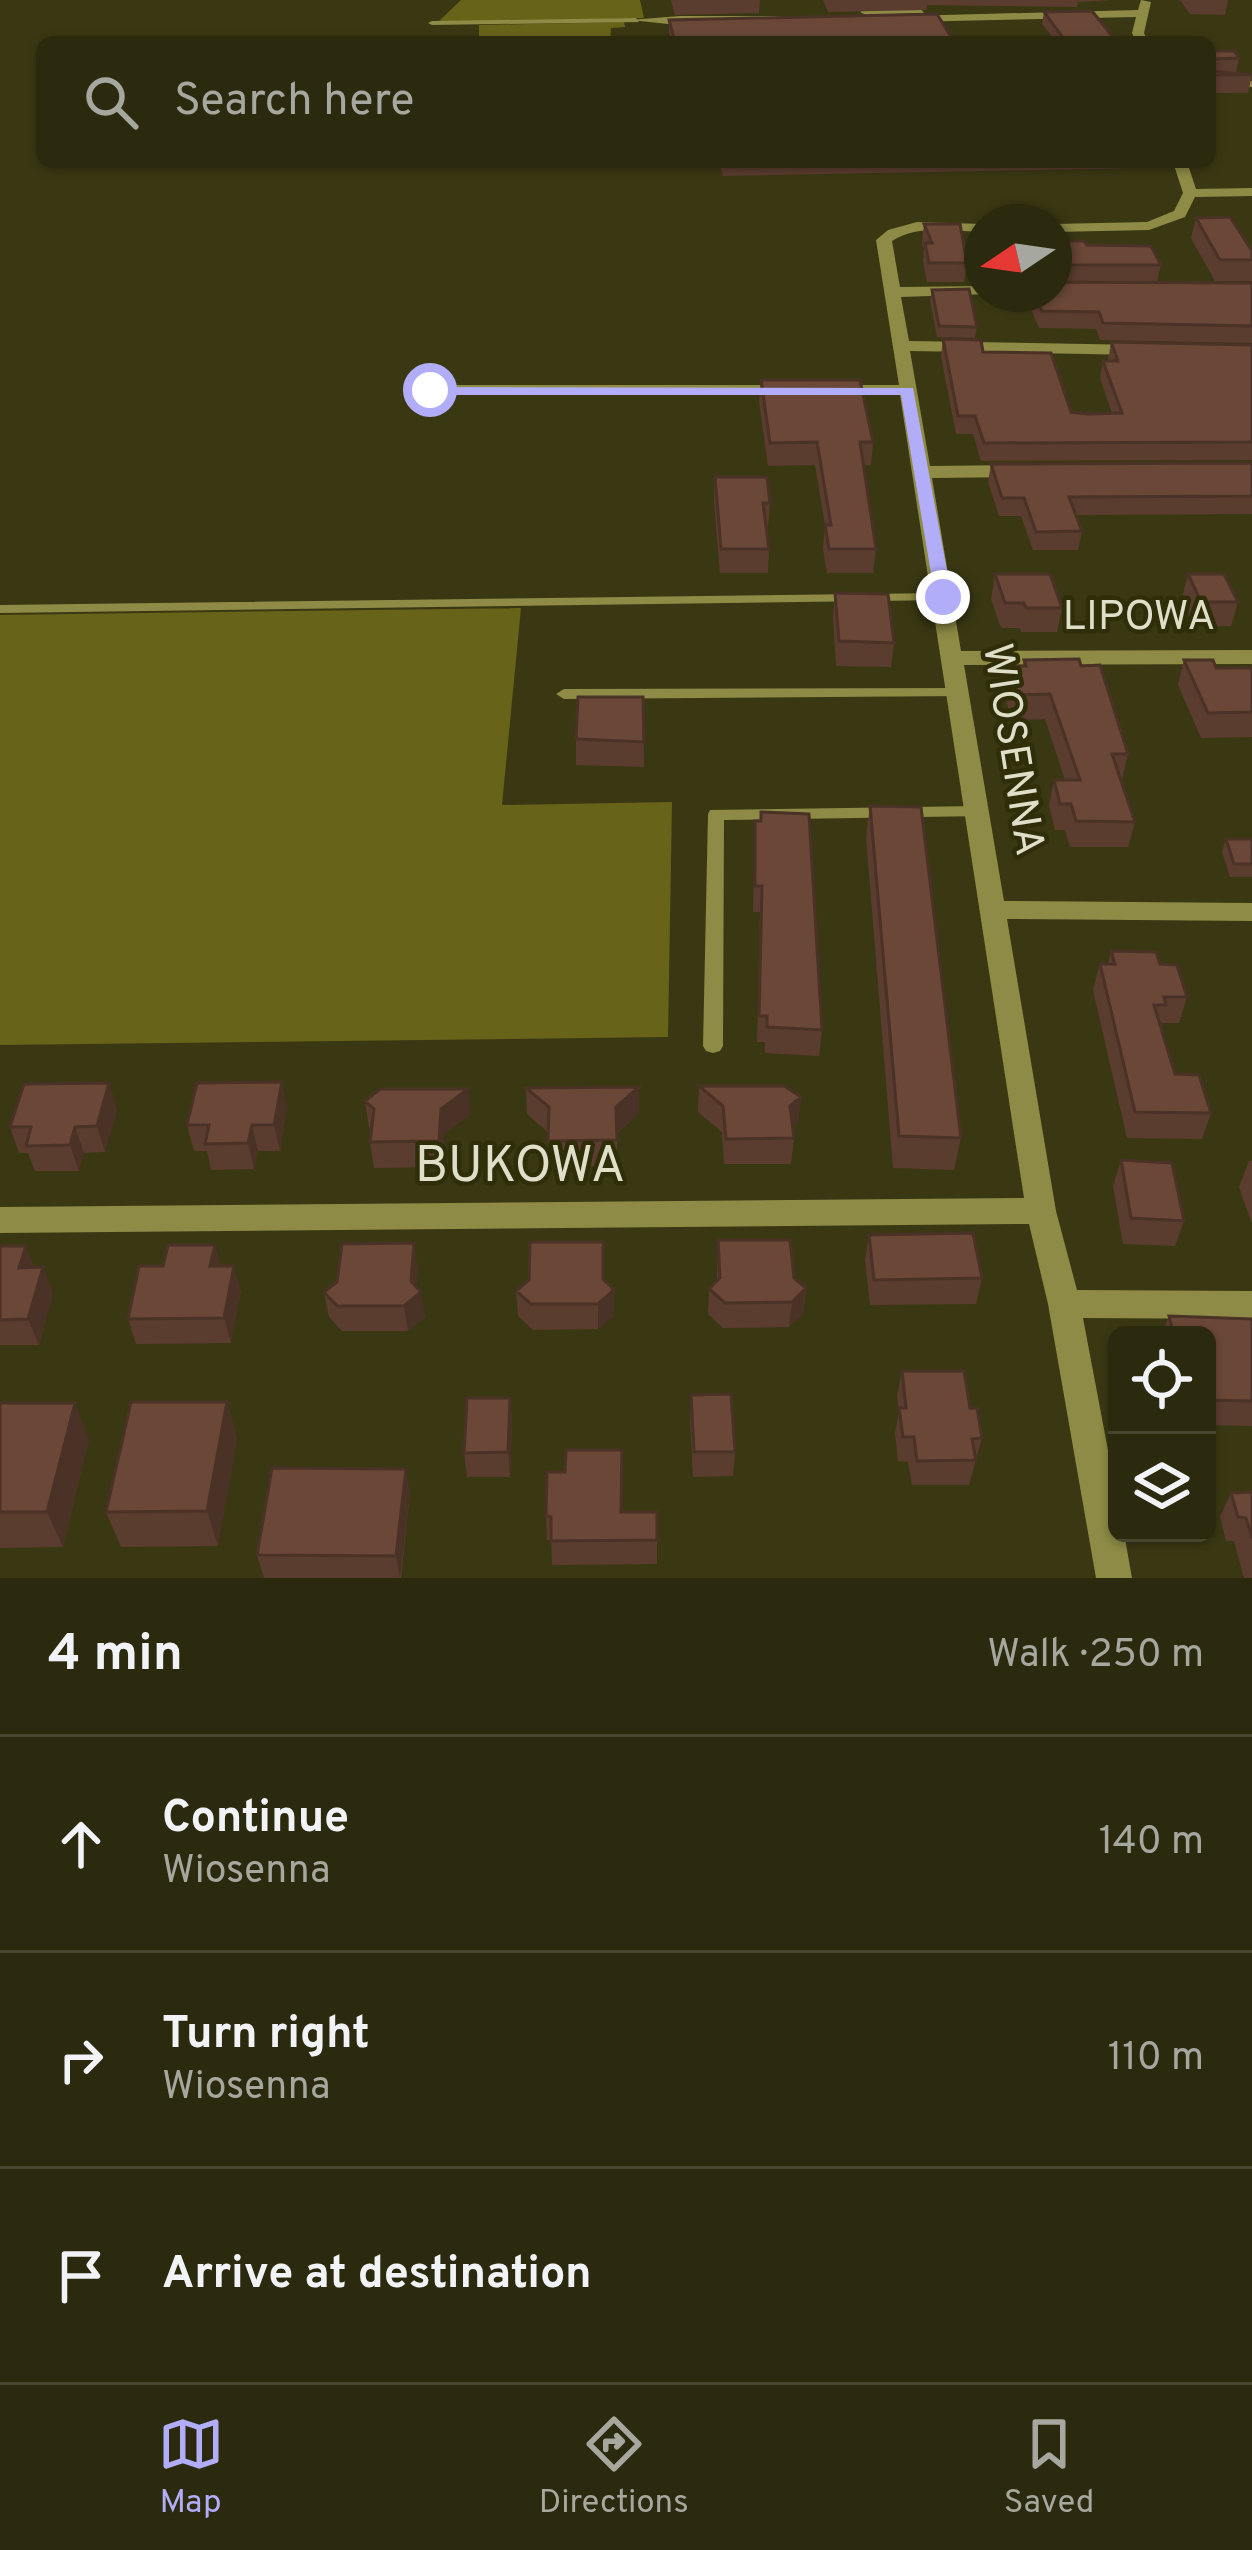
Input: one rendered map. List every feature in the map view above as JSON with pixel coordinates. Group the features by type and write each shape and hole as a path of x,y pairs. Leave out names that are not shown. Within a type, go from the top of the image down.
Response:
{"street":[{"path":"866,12 1144,6"},
{"path":"636,20 650,24 881,20 1144,6"},
{"path":"1139,36 1144,6"},
{"path":"1072,228 1148,226 1180,214 1190,193 1182,168"},
{"path":"1190,193 1252,192"},
{"name":"WIOSENNA","path":"964,228 893,231 884,240 1041,1211 1064,1304 1114,1578"},
{"path":"894,292 964,291"},
{"path":"901,346 1170,350"},
{"path":"430,390 908,391"},
{"path":"923,472 1052,471"},
{"name":"LIPOWA","path":"954,658 1252,657"},
{"name":"WIOSENNA","path":"994,910 1252,911"},
{"name":"BUKOWA","path":"0,1220 1041,1211"},
{"path":"1064,1304 1252,1305"}],"lane":[{"path":"432,23 636,20"},
{"path":"1216,83 1252,83"},
{"path":"0,609 943,597"},
{"path":"564,694 960,692"},
{"path":"713,1046 716,814 978,812"}],"shaded area":[{"path":"461,0 640,0 644,18 438,22"},
{"path":"624,22 625,27 611,28 610,36 479,36 479,25"},
{"path":"521,608 502,805 672,802 668,1037 0,1045 0,615"}],"building":[{"path":"1092,11 1112,36 1062,36 1044,12"},
{"path":"937,14 951,36 673,36 669,20"},
{"path":"1216,51 1234,51 1239,58 1216,59"},
{"path":"1230,217 1252,251 1252,260 1220,260 1196,218"},
{"path":"924,224 960,224 964,263 929,263 925,243 932,243"},
{"path":"1072,241 1151,246 1161,265 1072,265"},
{"path":"1072,282 1252,283 1252,326 1103,323 1099,312 1072,312"},
{"path":"964,289 964,312 974,312 977,327 939,326 932,290"},
{"path":"943,339 981,340 983,352 1051,353 1071,412 1088,414 1122,413 1103,361 1118,361 1111,342 1252,345 1252,442 984,443 975,416 958,416"},
{"path":"761,380 860,380 873,442 860,442 876,549 829,549 825,525 831,525 817,442 770,443"},
{"path":"1252,463 1252,496 1069,497 1082,531 1036,532 1024,498 1002,498 991,464"},
{"path":"715,477 767,477 770,503 763,503 769,549 721,549"},
{"path":"995,574 1050,574 1062,608 1005,603"},
{"path":"1188,574 1224,574 1238,602 1201,602"},
{"path":"835,593 888,594 894,643 839,641"},
{"path":"1079,659 1081,666 1100,665 1128,754 1112,754 1135,822 1076,821 1071,804 1060,804 1054,780 1080,780 1050,694 1016,695 1008,666 1026,666 1024,660"},
{"path":"1184,660 1213,660 1216,668 1252,668 1252,712 1208,713"},
{"path":"578,697 643,697 644,742 576,739"},
{"path":"870,806 921,807 961,1138 899,1136"},
{"path":"761,812 809,814 822,1030 767,1027 767,1016 759,1016 762,886 755,886 755,821 761,821"},
{"path":"1226,839 1252,839 1252,864 1234,864"},
{"path":"1111,951 1156,952 1160,964 1177,965 1187,997 1164,997 1166,1005 1154,1005 1175,1074 1199,1075 1211,1113 1135,1112 1100,964 1115,964"},
{"path":"282,1082 274,1125 252,1125 248,1143 205,1144 209,1125 187,1125 197,1083"},
{"path":"109,1083 97,1126 75,1127 70,1145 26,1146 31,1127 10,1127 24,1084"},
{"path":"699,1086 784,1086 801,1097 790,1106 794,1138 726,1139 723,1106"},
{"path":"639,1087 616,1107 617,1140 548,1141 549,1107 526,1088"},
{"path":"380,1089 468,1089 441,1109 439,1141 370,1142 374,1109 365,1101"},
{"path":"1121,1160 1172,1163 1184,1221 1131,1218"},
{"path":"973,1233 982,1278 874,1280 869,1235"},
{"path":"718,1240 790,1240 794,1278 806,1288 792,1302 725,1303 709,1289 720,1278"},
{"path":"530,1242 603,1242 603,1279 614,1290 598,1304 531,1304 516,1291 529,1280"},
{"path":"414,1243 411,1281 421,1292 404,1306 337,1306 324,1292 337,1282 342,1244"},
{"path":"168,1245 215,1245 210,1266 234,1266 224,1318 128,1319 139,1266 163,1266"},
{"path":"0,1246 26,1246 19,1268 43,1267 28,1319 0,1320"},
{"path":"1169,1316 1252,1319 1252,1401 1216,1400 1216,1326 1172,1326"},
{"path":"902,1371 964,1371 970,1408 977,1408 982,1438 972,1439 976,1460 917,1461 914,1437 903,1437"},
{"path":"731,1394 735,1452 694,1452 691,1395"},
{"path":"467,1398 510,1398 508,1452 464,1453"},
{"path":"131,1402 227,1402 207,1511 106,1512"},
{"path":"0,1403 75,1403 47,1512 0,1512"},
{"path":"566,1450 622,1450 621,1512 657,1512 657,1540 551,1541 547,1472 565,1472"},
{"path":"272,1468 406,1469 396,1556 257,1555"},
{"path":"1252,1492 1252,1538 1246,1518 1238,1517 1231,1493"}],"route":[{"path":"430,390 908,391 943,597"}]}
